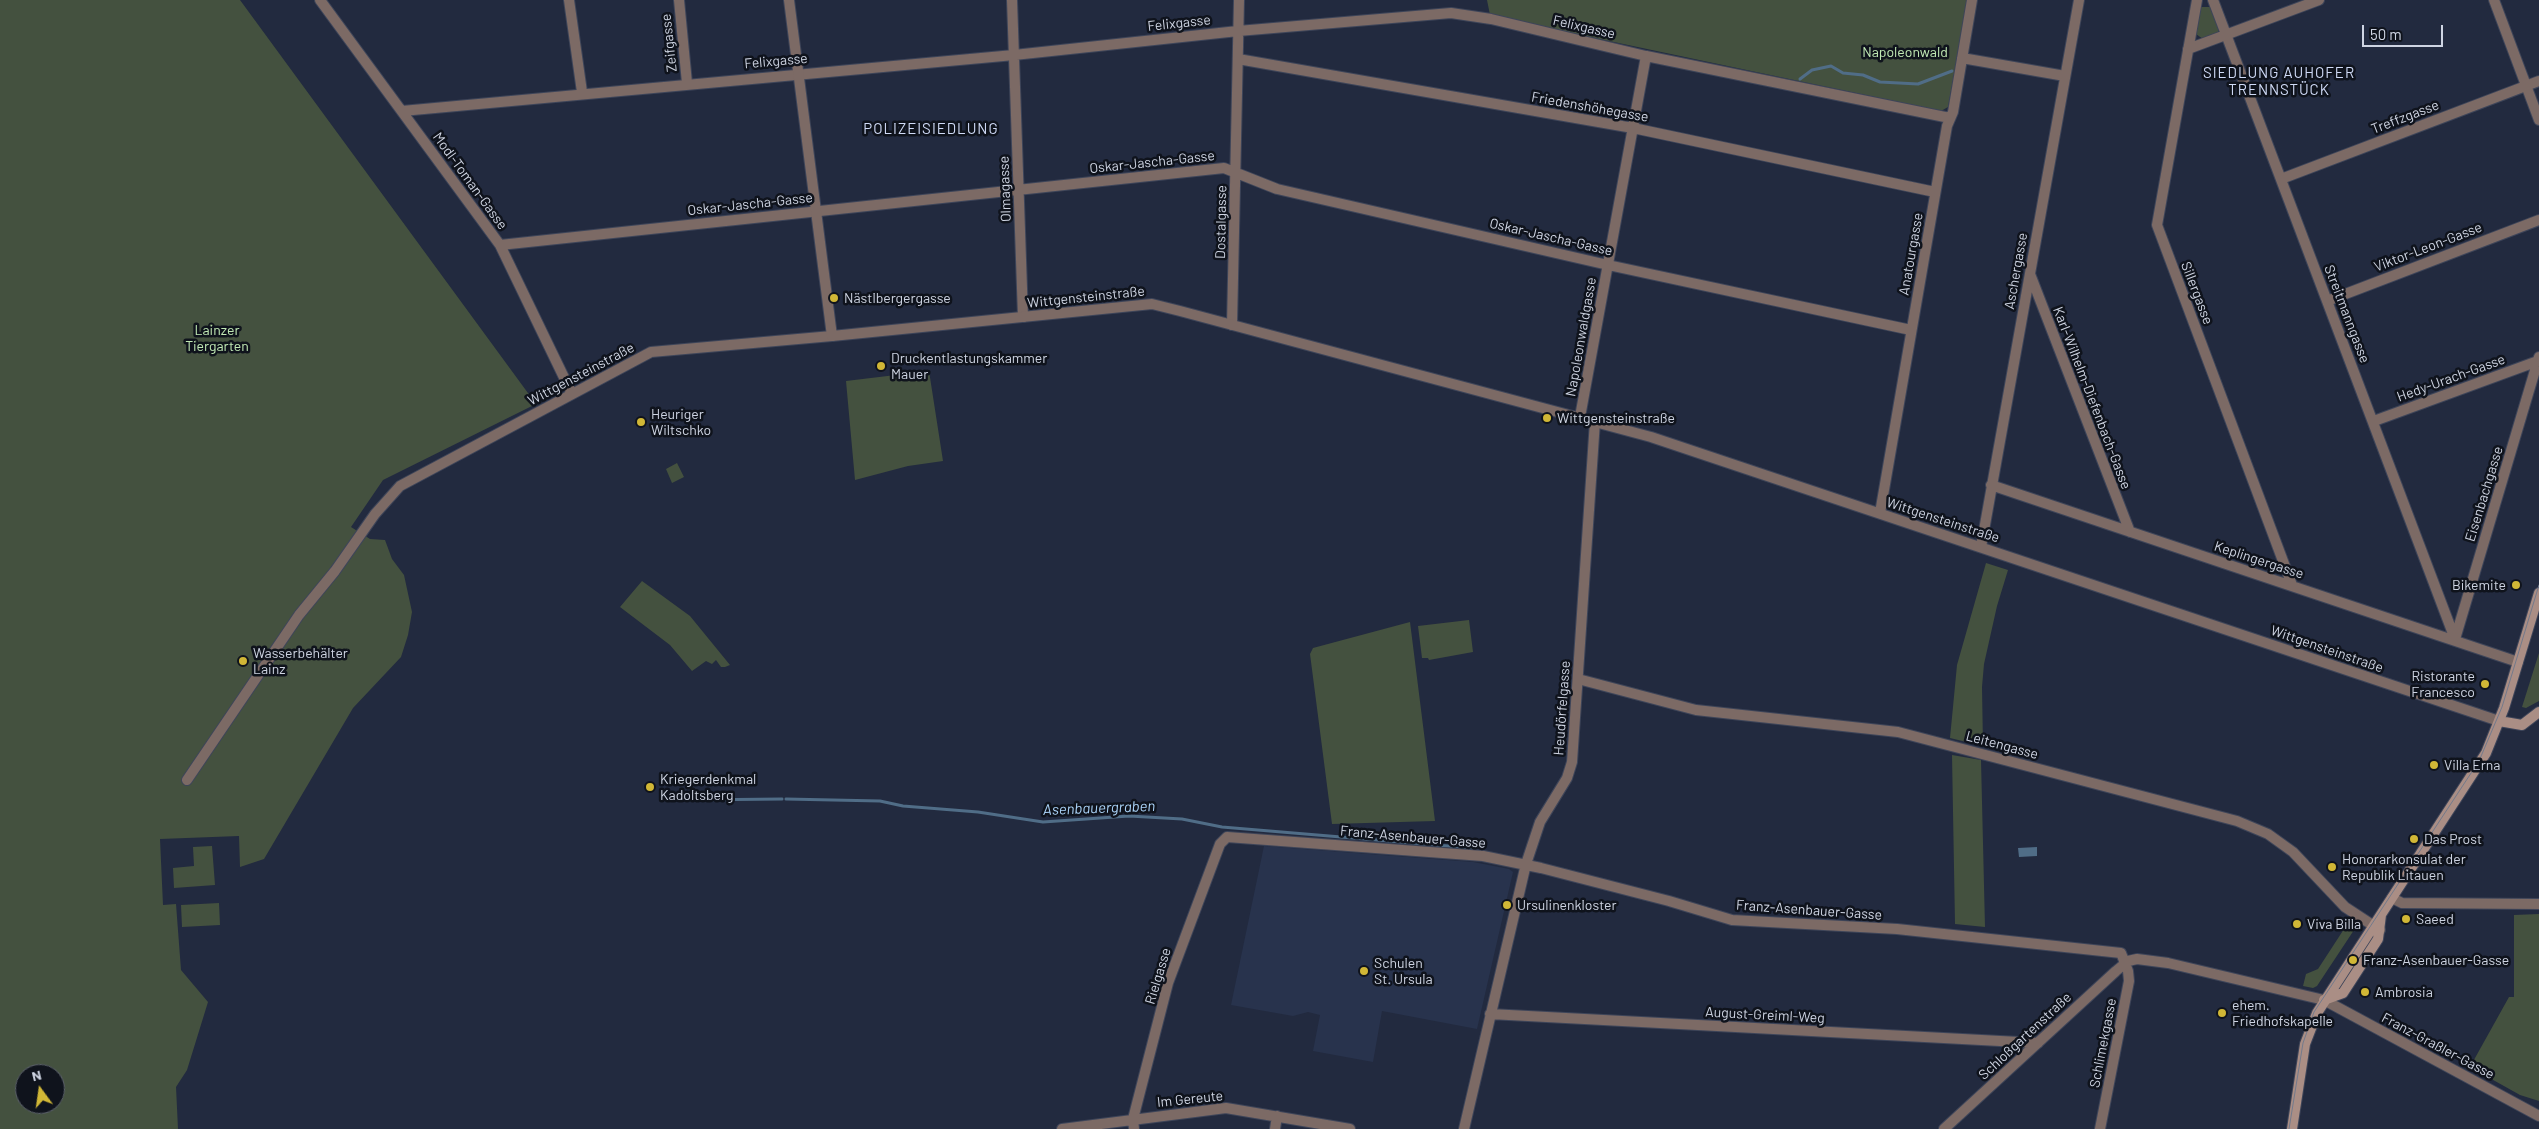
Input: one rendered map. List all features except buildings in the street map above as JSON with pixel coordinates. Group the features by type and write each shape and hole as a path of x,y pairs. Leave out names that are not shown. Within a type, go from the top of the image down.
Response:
{"main road":[{"path":"2292,1129 2306,1044 2324,1000 2377,928 2381,914 2486,753 2499,721 2539,593"},
{"path":"2499,721 2519,725 2530,721 2539,712"}],"street":[{"name":"Modl-Toman-Gasse","path":"320,0 500,245 572,394"},
{"path":"569,0 582,92"},
{"name":"Zeifgasse","path":"679,0 687,83"},
{"path":"789,0 832,336"},
{"name":"Olmagasse","path":"1012,0 1023,317"},
{"name":"Dostalgasse","path":"1232,325 1239,0"},
{"name":"Anatourgasse","path":"1880,514 1935,192 1950,118 1953,112 1972,0"},
{"name":"Aschergasse","path":"1981,547 2079,0"},
{"name":"Sillergasse","path":"2197,0 2157,225 2292,585"},
{"name":"Streitmanngasse","path":"2213,0 2455,639"},
{"path":"2188,49 2319,0"},
{"path":"2494,0 2539,120"},
{"name":"Felixgasse","path":"402,111 582,92 1014,55 1238,31 1451,13 1492,20 1646,56 1950,118"},
{"name":"Napoleonwaldgasse","path":"1580,417 1646,56"},
{"path":"1962,58 2065,76"},
{"name":"Friedenshöhegasse","path":"1238,59 1633,128 1935,192"},
{"name":"Treffzgasse","path":"2281,179 2539,81"},
{"name":"Oskar-Jascha-Gasse","path":"500,245 1224,168 1277,189 1608,265 1911,330"},
{"name":"Viktor-Leon-Gasse","path":"2326,301 2539,220"},
{"name":"Karl-Wilhelm-Diefenbach-Gasse","path":"2030,273 2130,532"},
{"name":"Wittgensteinstraße","path":"187,780 300,614 335,571 389,496 400,486 414,478 651,352 1152,304 1651,437 2499,721"},
{"name":"Hedy-Urach-Gasse","path":"2374,421 2538,359"},
{"name":"Eisenbachgasse","path":"2455,639 2538,359"},
{"name":"Heudörfelgasse","path":"1464,1129 1526,864 1540,822 1571,770 1595,421"},
{"name":"Keplingergasse","path":"1992,485 2455,639 2518,662"},
{"name":"Leitengasse","path":"1578,679 1696,710 1898,732 2237,820 2268,834 2293,852 2345,908 2377,928"},
{"name":"Franz-Asenbauer-Gasse","path":"1227,837 1484,856 1526,864 1669,901 1732,920 1898,930 2109,951 2121,953 2125,963"},
{"name":"Rielgasse","path":"1134,1124 1168,983 1220,844 1227,837"},
{"path":"2392,898 2402,903 2539,904"},
{"path":"2125,963 2137,959 2168,963 2324,1000"},
{"name":"Schloßgartenstraße","path":"1944,1129 2125,963"},
{"name":"Schlimekgasse","path":"2100,1129 2129,981 2125,963"},
{"name":"Franz-Graßler-Gasse","path":"2324,1000 2539,1116"},
{"name":"August-Greiml-Weg","path":"1490,1014 2038,1044"},
{"name":"Im Gereute","path":"1062,1129 1134,1124 1226,1108 1350,1129"},
{"path":"1275,1129 1277,1116"}],"shaded area":[{"name":"Schulen St. Ursula","path":"1264,846 1473,862 1509,869 1513,872 1477,1029 1382,1011 1373,1062 1313,1051 1320,1015 1308,1012 1293,1016 1231,1005"},
{"path":"2037,847 2037,856 2019,857 2018,848"}],"green space":[{"name":"Lainzer Tiergarten","path":"0,0 240,0 536,404 383,480 351,527 370,539 385,540 392,559 404,575 412,612 408,635 401,657 353,708 264,859 240,867 239,836 160,839 163,905 176,904 181,970 208,1002 187,1070 176,1087 178,1129 0,1129"},
{"name":"Napoleonwald","path":"1487,0 1968,0 1948,107 1941,111 1490,15"},
{"path":"2201,7 2212,7 2219,25 2218,33 2203,39 2196,34"},
{"path":"929,371 943,461 908,466 855,480 846,381"},
{"path":"677,463 684,477 672,483 666,469"},
{"path":"1986,563 2008,570 1997,606 1984,664 1982,687 1983,746 1950,738 1957,665"},
{"path":"642,581 690,616 730,665 721,667 716,660 712,664 706,661 692,671 670,645 620,607"},
{"path":"1469,620 1473,652 1429,660 1428,658 1422,658 1418,626"},
{"path":"1410,622 1435,821 1332,824 1310,654 1313,648"},
{"path":"2539,653 2539,701 2526,708 2522,707"},
{"path":"1952,755 1981,760 1985,927 1955,924"},
{"path":"212,846 215,885 174,888 173,868 194,866 193,847"},
{"path":"219,903 220,925 182,927 181,905"},
{"path":"2539,914 2539,1101 2520,1095 2470,1067 2509,997 2514,997 2514,915"},
{"path":"2344,920 2356,927 2317,986 2313,988 2303,986 2306,974 2318,969 2346,926"}],"waterway":[{"path":"1800,79 1812,70 1831,66 1843,73 1863,75 1880,82 1918,84 1952,71"},
{"name":"Asenbauergraben","path":"690,800 782,799"},
{"name":"Asenbauergraben","path":"786,799 880,801 903,806 978,812 1043,822 1129,816 1182,819 1222,827 1472,848"}],"tram line":[{"path":"2289,1129 2303,1043 2314,1012 2479,761 2502,707 2539,585"}],"place":[{"name":"Nästlbergergasse","path":"834,298"},
{"name":"Druckentlastungskammer Mauer","path":"881,366"},
{"name":"Wittgensteinstraße","path":"1547,418"},
{"name":"Heuriger Wiltschko","path":"641,422"},
{"name":"Bikemite","path":"2516,585"},
{"name":"Wasserbehälter Lainz","path":"243,661"},
{"name":"Ristorante Francesco","path":"2485,684"},
{"name":"Villa Erna","path":"2434,765"},
{"name":"Kriegerdenkmal Kadoltsberg","path":"650,787"},
{"name":"Das Prost","path":"2414,839"},
{"name":"Honorarkonsulat der Republik Litauen","path":"2332,867"},
{"name":"Ursulinenkloster","path":"1507,905"},
{"name":"Saeed","path":"2406,919"},
{"name":"Viva Billa","path":"2297,924"},
{"name":"Franz-Asenbauer-Gasse","path":"2353,960"},
{"name":"Schulen St. Ursula","path":"1364,971"},
{"name":"Ambrosia","path":"2365,992"},
{"name":"ehem. Friedhofskapelle","path":"2222,1013"}],"district":[{"name":"SIEDLUNG AUHOFER TRENNSTÜCK","path":"2279,82"},
{"name":"POLIZEISIEDLUNG","path":"931,129"}]}
